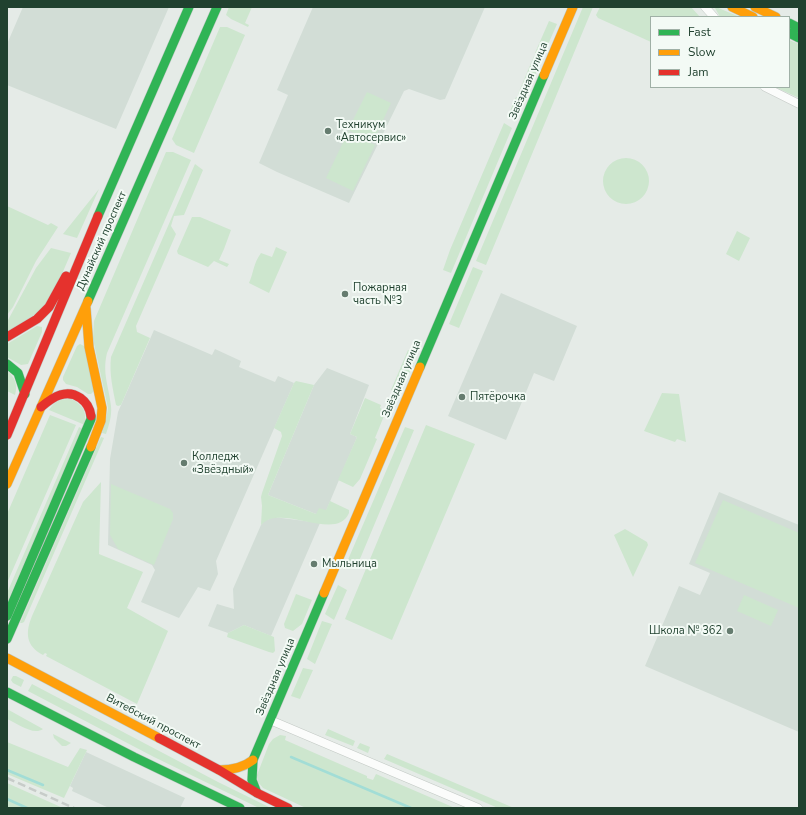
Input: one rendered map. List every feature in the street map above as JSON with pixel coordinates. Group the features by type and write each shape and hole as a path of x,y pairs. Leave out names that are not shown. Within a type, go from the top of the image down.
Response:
{"main road":[{"name":"Дунайский проспект","path":"7,435 80,260 190,7"},
{"name":"Дунайский проспект","path":"7,484 159,142 217,7"},
{"name":"Звёздная улица","path":"253,760 573,7"},
{"path":"732,7 751,16"},
{"path":"755,7 774,16"},
{"path":"790,24 799,28"},
{"path":"7,337 37,319 50,307 66,276 80,260"},
{"path":"7,639 97,433 101,420 102,402 89,347 86,306"},
{"path":"7,364 13,367 19,374 25,394"},
{"path":"7,616 92,419 88,406 82,399 74,395 60,395 50,400 40,408"},
{"name":"Витебский проспект","path":"7,658 219,770 257,793 288,808"},
{"path":"7,692 114,747 240,808"},
{"path":"219,770 241,768 247,766 253,760"},
{"path":"253,760 252,780 257,793"}],"street":[{"path":"705,7 713,16"},
{"path":"767,88 799,104"},
{"path":"270,720 478,808"}],"shaded area":[{"path":"23,7 169,7 116,129 7,85 7,44"},
{"name":"Техникум «Автосервис»","path":"313,7 485,7 445,99 440,100 409,89 404,91 349,203 259,163 288,95 277,90"},
{"path":"501,293 577,326 554,381 534,373 506,440 448,416"},
{"name":"Колледж «Звёздный»","path":"154,330 212,355 215,349 241,361 239,367 275,382 278,376 294,383 216,561 218,574 210,591 198,587 179,618 141,602 155,570 152,565 108,545 110,459 118,412"},
{"path":"327,368 369,385 350,434 357,437 326,511 316,514 268,495 314,385"},
{"name":"Школа № 362","path":"719,492 799,525 799,732 645,666 679,586 700,595 710,573 689,564"},
{"path":"274,517 320,523 271,636 244,625 228,633 208,626 217,604 234,609 233,589 261,525 264,521"},
{"path":"86,752 185,798 180,808 109,808 72,791 73,788 70,786"}],"green space":[{"path":"229,7 252,7 245,23 249,25 248,27 226,15"},
{"path":"583,7 593,7 486,265 476,261"},
{"path":"600,7 691,7 699,16 650,16 650,42 598,18 596,15"},
{"path":"716,7 738,16 719,16 715,8"},
{"path":"549,21 557,24 543,56 535,53"},
{"path":"220,27 227,27 245,35 194,153 176,145 172,139"},
{"path":"790,40 799,44 799,98 777,88 790,88"},
{"path":"534,56 542,59 526,97 518,94"},
{"path":"367,92 391,103 373,142 348,130"},
{"path":"516,97 524,100 517,117 508,116"},
{"path":"504,123 512,128 451,273 443,270 450,250"},
{"path":"348,132 375,145 353,191 326,178"},
{"path":"166,152 173,152 191,160 107,353 105,367 111,410 106,434 102,433 108,408 93,339 94,321"},
{"path":"631,158 643,164 648,172 648,190 643,198 635,203 621,204 609,198 604,190 603,176 609,164 617,159"},
{"path":"195,164 203,170 184,215 174,216 171,226 176,234 136,326 137,332 150,338 121,405 118,406 116,405 112,381 111,357"},
{"path":"99,189 77,238 63,234"},
{"path":"7,206 48,225 51,223 58,227 36,261 13,307 7,315"},
{"path":"192,217 200,217 231,230 219,260 229,264 227,267 214,261 208,267 178,254 177,251"},
{"path":"737,231 750,238 739,261 726,254"},
{"path":"276,247 287,252 269,293 249,283 256,261 261,253 272,257"},
{"path":"51,248 71,253 52,297 42,310 7,332 7,322 36,268"},
{"path":"473,267 483,271 459,328 449,324"},
{"path":"37,326 42,327 42,332 28,364 21,365 7,357 7,344"},
{"path":"80,344 84,346 94,391 91,394 88,394 77,387 66,384 63,380 77,346"},
{"path":"408,350 416,357 401,393 391,390"},
{"path":"7,371 15,382 15,395 7,391"},
{"path":"296,381 314,385 268,495 316,514 319,508 326,510 330,501 349,510 349,513 342,521 333,524 321,524 281,518 270,519 261,525 261,497 282,436 281,432 274,428"},
{"path":"662,393 679,394 686,442 677,439 675,442 644,431"},
{"path":"365,398 381,405 380,408 386,411 375,438 377,439 360,479 353,487 338,480 357,437 350,434"},
{"path":"72,399 83,409 85,425 49,410 59,401"},
{"path":"50,415 76,425 7,583 7,514"},
{"path":"426,425 475,444 392,640 345,619"},
{"path":"79,427 83,429 7,603 7,593"},
{"path":"405,427 414,430 357,566 347,562"},
{"path":"101,437 104,438 24,622 20,623"},
{"path":"101,482 99,554 143,572 127,608 168,631 137,704 46,656 47,654 45,653 43,655 33,648 28,638 28,628 32,616 83,502"},
{"path":"111,484 170,509 173,513 173,519 154,565 118,549 110,535"},
{"path":"723,500 799,533 799,608 695,563"},
{"path":"625,529 647,542 648,545 633,577 614,535"},
{"path":"338,585 347,590 334,620 325,614"},
{"path":"296,594 312,600 302,624 293,631 285,628 284,624"},
{"path":"744,595 778,610 771,626 737,611"},
{"path":"322,621 332,624 315,664 307,659"},
{"path":"244,625 274,637 275,651 273,653 269,652 227,637 228,633"},
{"path":"303,668 313,670 300,699 291,696"},
{"path":"13,676 24,680 21,687 13,683 11,680"},
{"path":"32,684 218,782 271,808 259,808 154,757 28,691"},
{"path":"7,709 43,729 39,731 30,730 7,719"},
{"path":"328,729 355,741 353,746 325,735"},
{"path":"53,734 71,743 66,746 62,746 54,738"},
{"path":"280,735 286,736 285,740 367,776 367,778 373,780 376,774 455,808 306,808 263,788 258,782 257,775 269,744 273,739"},
{"path":"7,742 68,767 80,748 87,750 64,798 7,774"},
{"path":"360,743 370,747 368,753 357,748"},
{"path":"387,754 514,808 498,808 384,759"},
{"path":"7,783 63,808 7,808"}],"waterway":[{"path":"291,757 411,808"},
{"path":"7,770 43,785"},
{"path":"7,799 27,808"}],"railway":[{"path":"7,778 74,808"}],"traffic: fast":[{"path":"98,216 189,7"},
{"path":"88,301 217,7"},
{"path":"790,24 799,28"},
{"path":"790,34 799,38"},
{"path":"420,367 544,75"},
{"path":"7,364 18,373 25,394"},
{"path":"7,616 91,416"},
{"path":"7,639 91,447"},
{"path":"257,793 252,780 253,760 324,593"},
{"path":"7,692 134,757 240,808"}],"traffic: slow":[{"path":"544,75 573,7"},
{"path":"732,7 751,16"},
{"path":"755,7 774,16"},
{"path":"7,484 88,301"},
{"path":"86,308 89,347 102,408 101,421 91,447"},
{"path":"324,593 420,367"},
{"path":"7,658 159,738"},
{"path":"219,770 237,768 253,760"}],"traffic: jam":[{"path":"7,435 98,216"},
{"path":"7,337 37,319 49,307 66,276"},
{"path":"41,407 57,396 71,394 76,395 84,401 90,411 91,416"},
{"path":"159,738 219,770 257,793 288,808"}],"place":[{"name":"Техникум «Автосервис»","path":"328,131"},
{"name":"Пожарная часть №3","path":"345,294"},
{"name":"Пятёрочка","path":"462,397"},
{"name":"Колледж «Звёздный»","path":"184,463"},
{"name":"Мыльница","path":"314,564"},
{"name":"Школа № 362","path":"730,631"}]}
